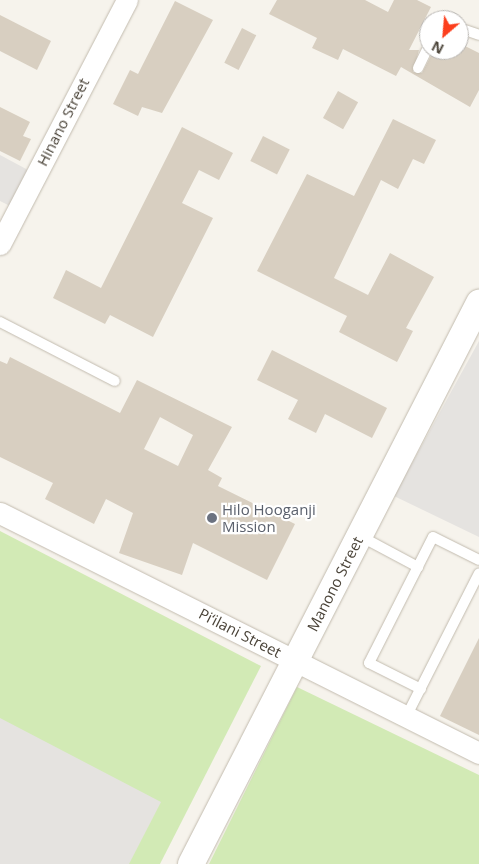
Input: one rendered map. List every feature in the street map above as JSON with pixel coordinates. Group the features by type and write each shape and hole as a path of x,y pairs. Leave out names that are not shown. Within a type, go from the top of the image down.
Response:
{"street":[{"name":"Hinano Street","path":"0,244 127,0"},
{"name":"Manono Street","path":"191,864 479,303"},
{"name":"Pi‘ilani Street","path":"0,513 479,753"}],"lane":[{"path":"418,68 422,60"},
{"path":"0,322 115,381"},
{"path":"360,536 418,567"},
{"path":"421,688 369,663 433,537 479,560"},
{"path":"406,717 479,573"}],"green space":[{"path":"0,531 261,666 160,864 0,864"},
{"path":"297,687 479,775 479,864 209,864"}],"shaded area":[{"path":"0,155 28,170 10,206 0,201"},
{"path":"479,341 479,537 394,496"},
{"path":"0,718 161,802 129,864 0,864"}],"building":[{"path":"277,0 365,0 388,12 394,0 417,0 431,7 429,10 419,10 419,30 409,50 419,50 413,72 422,73 429,60 469,60 469,48 479,53 479,90 470,107 401,67 396,76 343,49 338,60 312,48 317,38 269,14"},
{"path":"175,1 213,20 162,113 142,107 138,116 113,104 130,70 138,74"},
{"path":"0,15 51,41 37,70 0,51"},
{"path":"242,28 256,35 239,70 224,63"},
{"path":"338,91 358,102 343,129 323,118"},
{"path":"0,107 30,122 23,136 31,139 20,161 0,151"},
{"path":"393,119 436,140 424,164 413,159 398,189 381,180 334,278 368,295 390,253 434,277 406,328 413,331 397,362 339,332 347,316 257,271 307,174 354,196"},
{"path":"182,127 233,153 219,180 199,170 182,203 213,218 153,337 110,315 105,324 53,298 66,270 101,288"},
{"path":"263,136 290,150 277,175 250,161"},
{"path":"272,350 387,408 372,438 325,414 316,433 288,419 298,400 257,380"},
{"path":"10,357 120,413 137,380 232,427 208,470 222,478 218,486 295,524 267,580 193,543 182,575 119,553 133,513 106,499 94,524 45,499 53,483 0,457 0,361 7,364","holes":["160,417 193,435 178,466 144,449"]},
{"path":"479,638 479,735 440,716"}],"place":[{"name":"Hilo Hooganji Mission","path":"212,518"}]}
